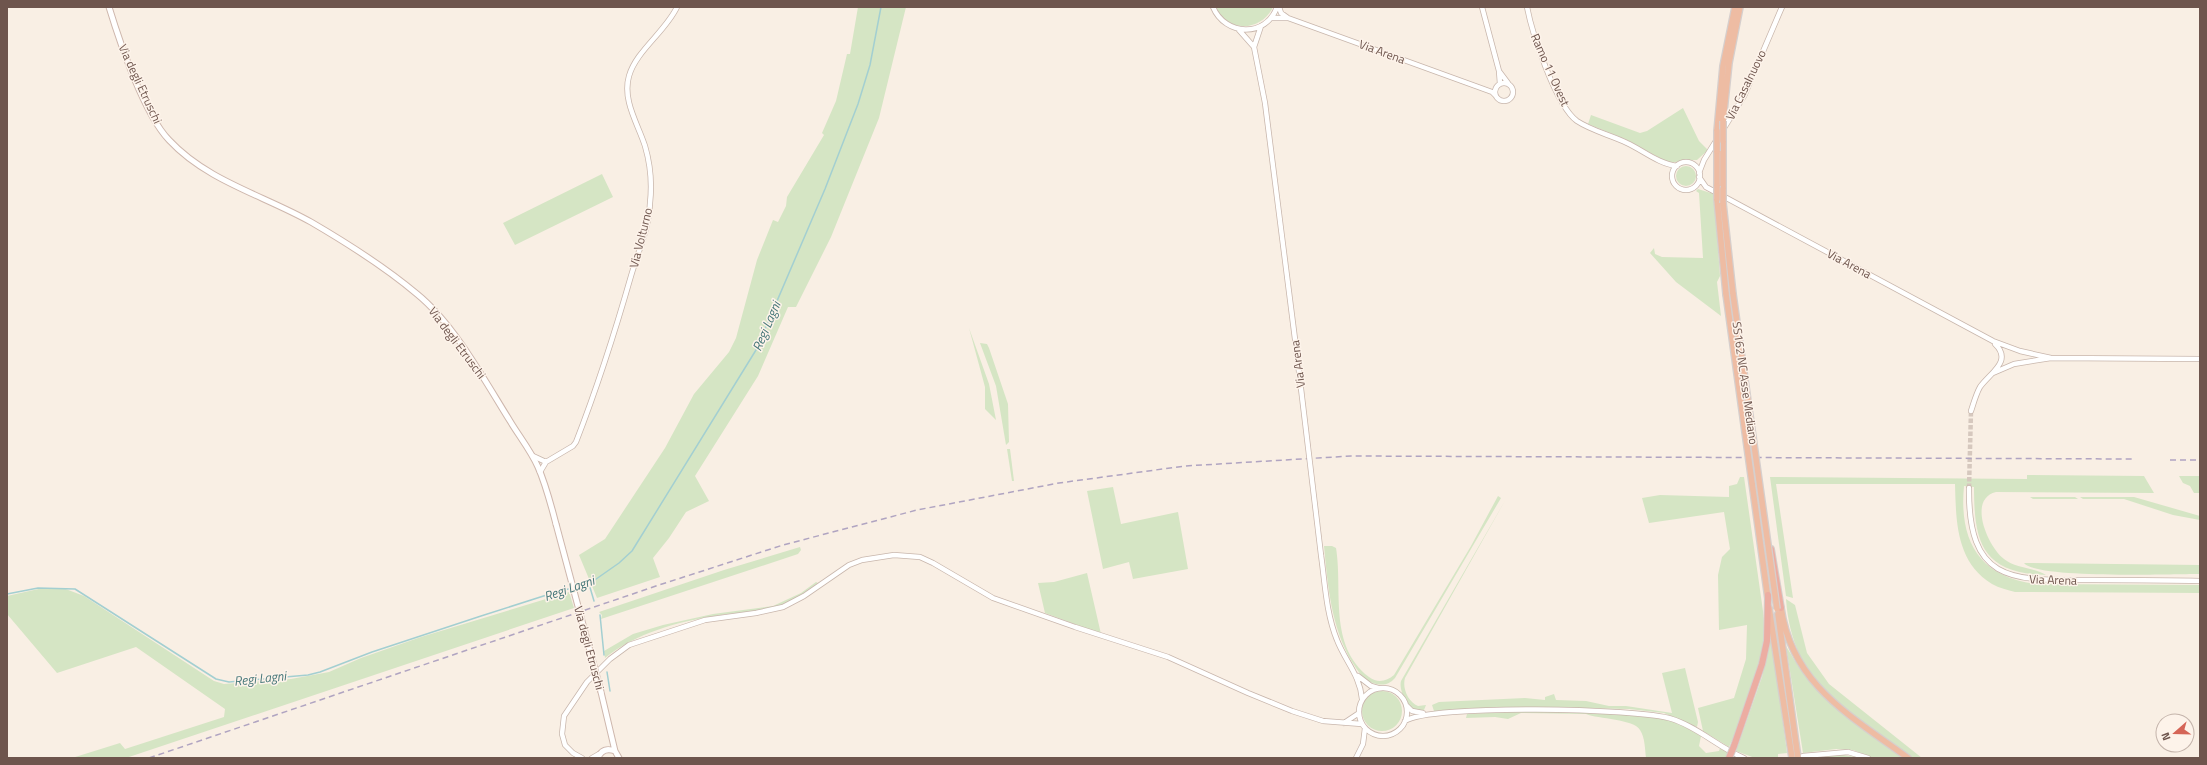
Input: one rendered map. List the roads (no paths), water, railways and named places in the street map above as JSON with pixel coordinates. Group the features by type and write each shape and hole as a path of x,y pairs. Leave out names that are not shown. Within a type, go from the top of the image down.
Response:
{"highway":[{"name":"SS162 NC Asse Mediano","path":"1735,7 1723,66 1717,132 1717,200 1726,294 1768,596"},
{"name":"SS162 NC Asse Mediano","path":"1740,7 1729,63 1723,121 1723,203 1733,294 1766,530"},
{"path":"1766,530 1801,757"},
{"path":"1768,596 1769,611 1792,758"},
{"path":"1779,608 1790,644 1804,672 1828,698 1908,758"},
{"path":"1729,758 1762,664 1767,641 1769,611"}],"main road":[{"name":"Via degli Etruschi","path":"109,7 117,32 145,99 155,120 170,141 199,166 310,222 368,259 418,295 456,338 532,456 540,472 556,524 601,692 615,751 619,758"},
{"path":"598,756 608,749 612,740"},
{"path":"608,749 615,751"}],"street":[{"name":"Via Volturno","path":"537,465 573,446 576,442 617,324 647,223 650,203 645,148 628,99 627,86 630,75 648,46 672,18 677,7"},
{"path":"1213,7 1224,22 1239,30 1254,47"},
{"path":"1239,30 1250,30 1261,26 1271,18 1278,7"},
{"name":"Via Arena","path":"1278,7 1281,13 1288,18 1476,86 1492,92 1496,96"},
{"path":"1482,7 1499,71 1513,92 1510,98 1502,101 1496,96 1495,90 1499,84 1499,71"},
{"name":"Ramo 11 Ovest","path":"1527,7 1534,36 1558,93 1569,113 1586,126 1622,140 1664,164"},
{"name":"Via Casalnuovo","path":"1699,175 1704,160 1744,96 1782,7"},
{"name":"Via Arena","path":"1271,18 1288,18"},
{"name":"Via Arena","path":"1261,26 1254,47 1270,136 1331,624 1343,653 1358,676 1371,686 1378,688"},
{"name":"Via Arena","path":"1476,86 1488,88 1499,84 1509,84"},
{"path":"1664,164 1677,166 1684,163 1691,164 1704,160"},
{"path":"1664,164 1672,174 1673,180 1678,188 1686,190 1706,187"},
{"path":"1691,164 1699,175 1693,188"},
{"path":"1672,174 1677,166"},
{"name":"Via Arena","path":"1699,175 1706,187 1992,341 2020,351 2052,358"},
{"name":"Via Arena","path":"1971,411 1980,387 1993,373 2002,357 2000,348 1992,341"},
{"name":"Via Arena","path":"1993,373 2014,364 2052,358 2200,359"},
{"path":"532,456 544,462 540,472"},
{"name":"Via Arena","path":"1969,488 1970,520 1977,545 1990,562 2012,576 2046,581 2200,581"},
{"path":"582,758 570,751 563,740 562,728 564,716 587,682 610,659 629,645 705,620 756,613 783,607 804,596 850,565 862,560 894,555 920,557 993,598 1075,628 1168,656 1248,694 1292,711 1323,721 1364,726 1376,735 1385,736 1393,733 1400,728 1405,721 1414,716 1430,714 1522,709 1647,713 1683,723 1744,758"},
{"name":"Via Arena","path":"1358,676 1362,699"},
{"path":"1356,758 1363,744 1364,726 1359,713 1362,699 1371,690 1388,688 1397,692 1406,704 1415,712 1430,714"},
{"path":"1405,721 1406,704"},
{"path":"1344,723 1359,713"},
{"path":"1363,744 1376,735"},
{"path":"1801,757 1848,752 1868,758"},
{"path":"592,758 598,756"}],"waterway":[{"name":"Regi Lagni","path":"7,594 38,588 75,589 216,679 229,682 308,675 320,672 372,652 481,616 556,592 589,584 619,563 632,551 756,350 825,189 858,104 870,65 881,7"},
{"path":"589,584 594,601"},
{"path":"600,615 604,655"},
{"path":"607,672 610,691"}],"tunnel":[{"path":"1969,488 1971,411"}],"railway":[{"path":"149,758 659,585 783,545 917,510 1059,483 1185,466 1351,456 2134,459"},
{"path":"2170,460 2200,460"}]}
